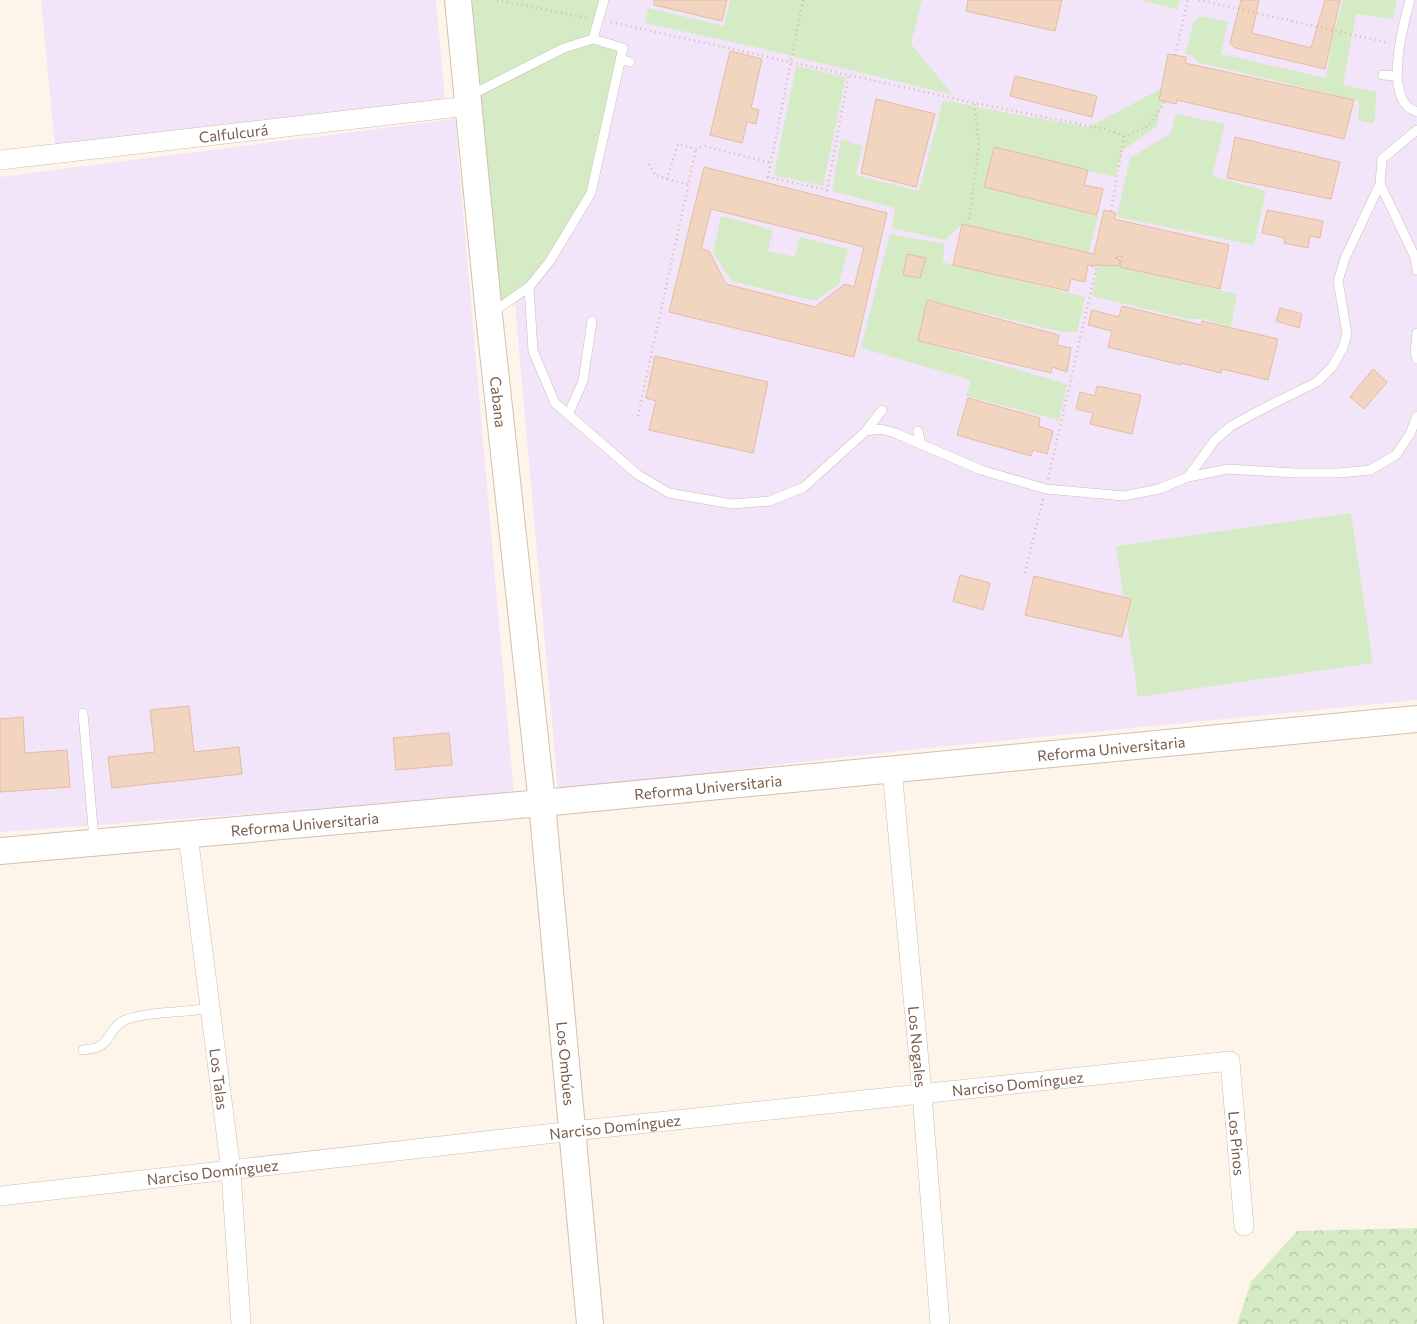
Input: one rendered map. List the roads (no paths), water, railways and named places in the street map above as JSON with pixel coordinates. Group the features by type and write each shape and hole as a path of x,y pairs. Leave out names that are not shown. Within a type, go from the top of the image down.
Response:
{"street":[{"name":"Cabana","path":"458,0 489,315 542,803"},
{"name":"Calfulcurá","path":"0,160 467,102"},
{"name":"Reforma Universitaria","path":"0,851 542,803 1417,719"},
{"name":"Los Nogales","path":"892,769 922,1094 940,1324"},
{"name":"Los Ombúes","path":"542,803 590,1324"},
{"name":"Los Talas","path":"188,835 231,1171 241,1324"},
{"name":"Narciso Domínguez","path":"0,1196 573,1131 1230,1061"},
{"name":"Los Pinos","path":"1230,1061 1244,1226"}],"lane":[{"path":"593,39 604,0"},
{"path":"1410,0 1403,28 1396,76 1407,106 1417,112"},
{"path":"1393,26 1403,28"},
{"path":"467,102 564,48 593,39 623,48 604,153 591,193 550,261 529,287 489,315"},
{"path":"620,60 630,62"},
{"path":"1384,76 1396,76"},
{"path":"1188,477 1215,440 1231,426 1317,382 1332,367 1343,348 1347,334 1338,281 1345,258 1380,184 1382,159 1417,130"},
{"path":"1380,184 1415,257 1417,270"},
{"path":"529,287 534,351 555,403 637,474 669,492 732,504 770,502 804,487 866,431 882,410"},
{"path":"568,414 583,381 592,321"},
{"path":"1417,333 1415,352 1417,359"},
{"path":"866,431 881,429 895,433 981,470 1046,489 1124,496 1159,489 1188,477 1228,469 1294,473 1340,473 1370,470 1396,455 1410,434 1417,416"},
{"path":"918,431 921,445"},
{"path":"83,713 94,843"},
{"path":"83,1050 98,1048 104,1043 112,1030 124,1020 210,1008"}]}
